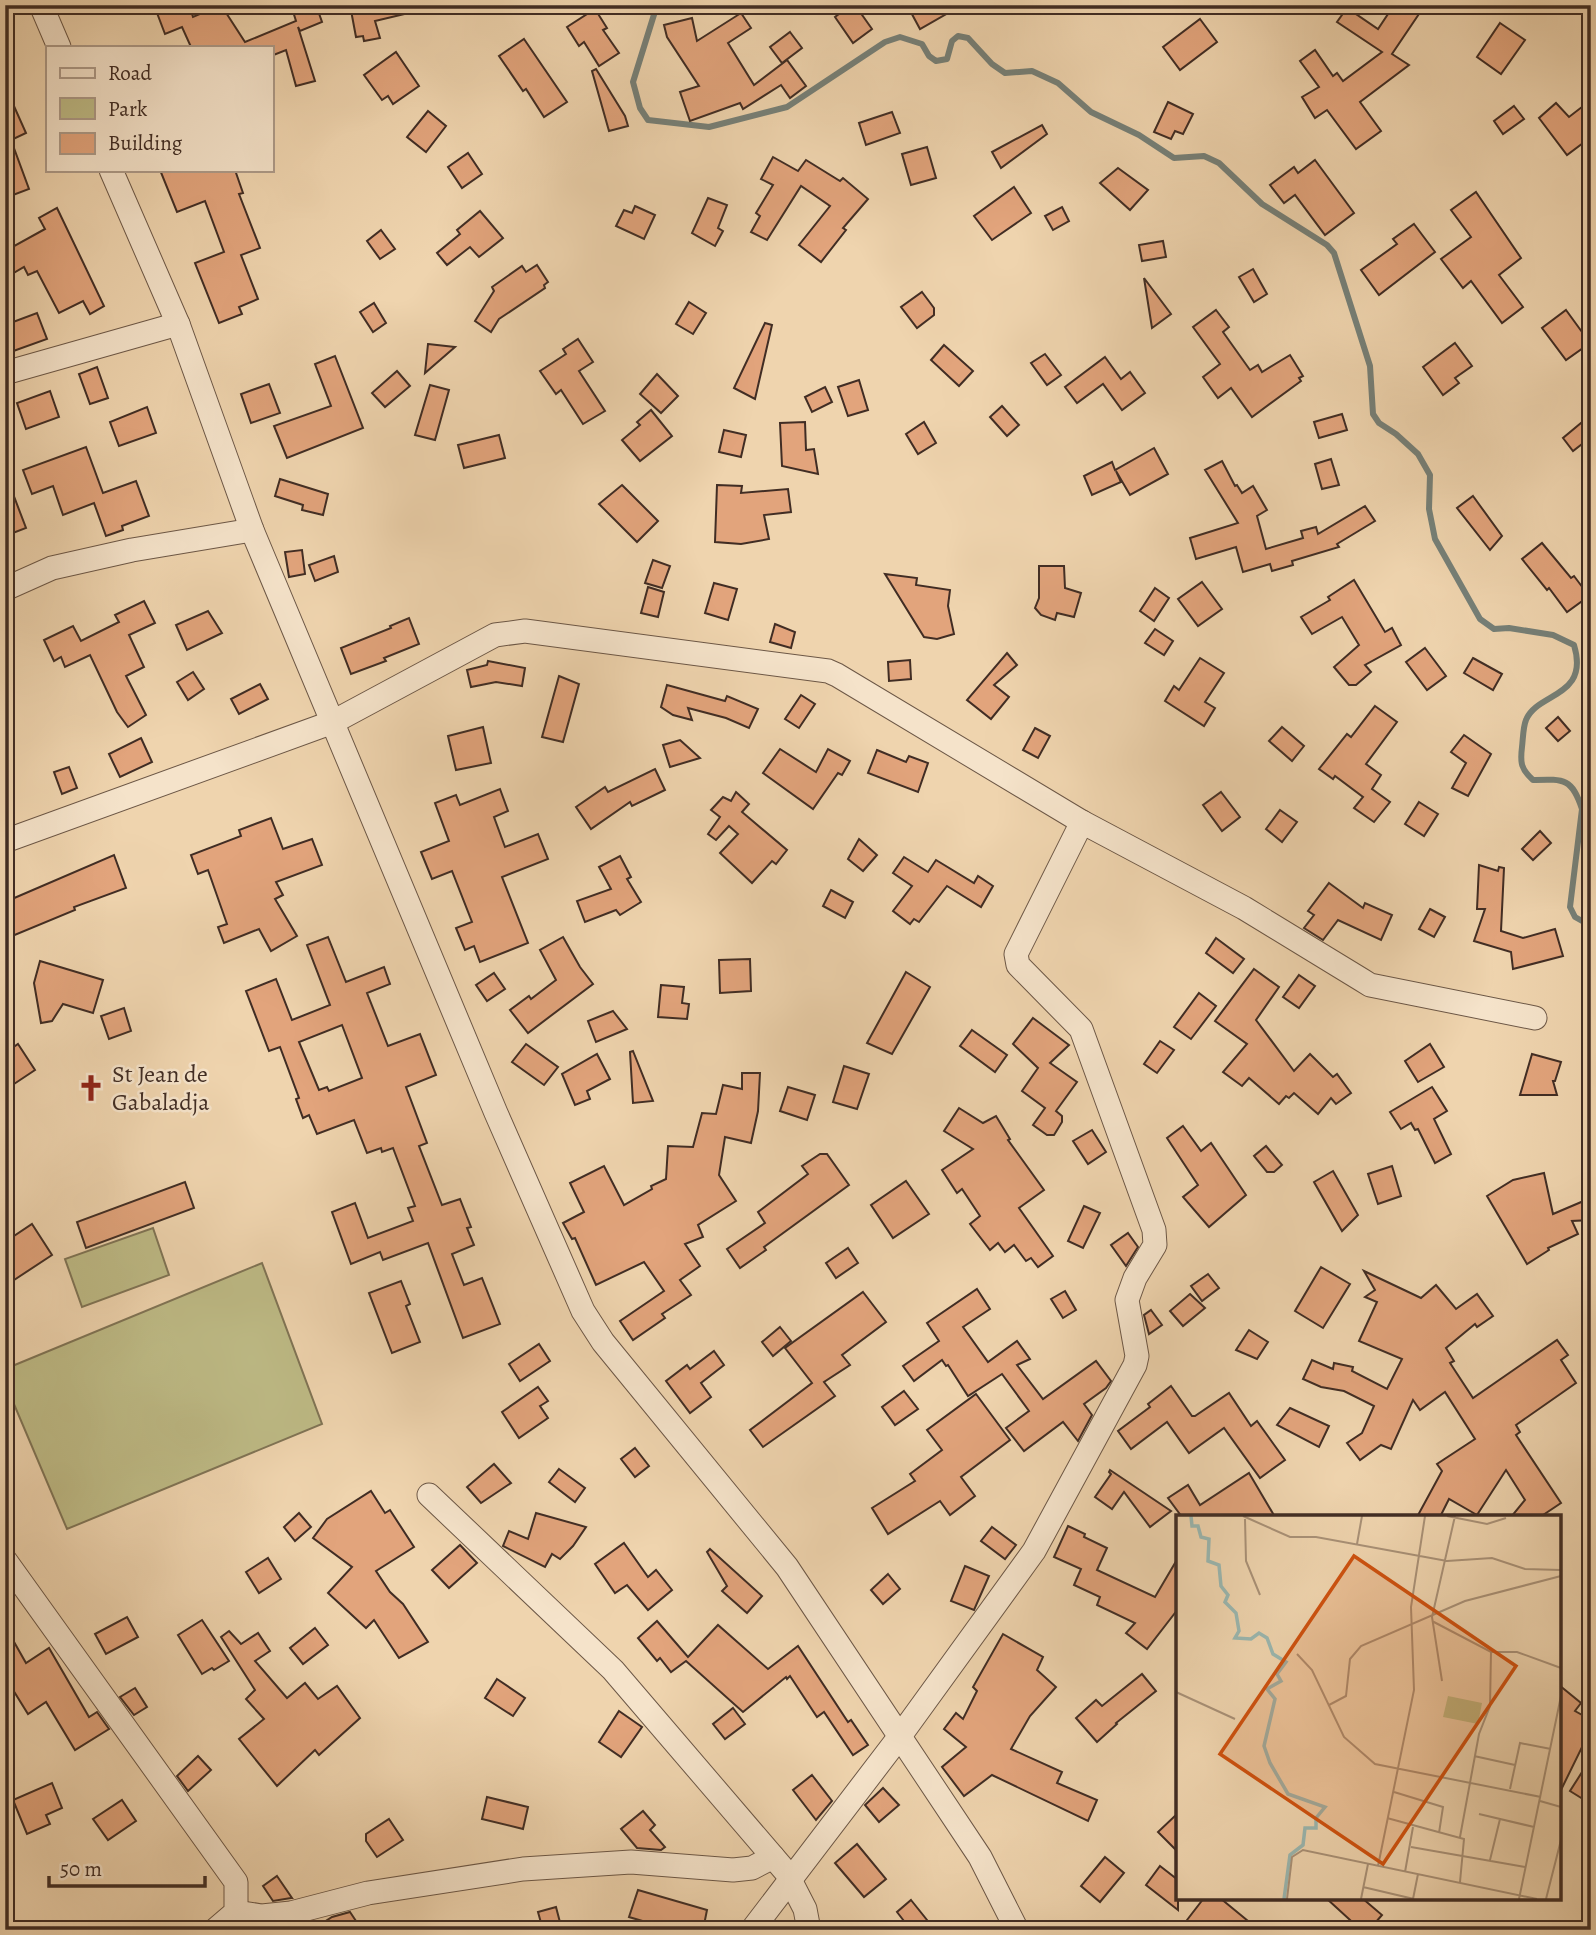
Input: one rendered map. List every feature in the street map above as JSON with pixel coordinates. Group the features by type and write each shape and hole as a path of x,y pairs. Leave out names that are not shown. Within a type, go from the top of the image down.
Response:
{"street":[{"path":"41,5 59,46"},
{"path":"112,172 178,324 252,530 496,1114 590,1325 778,1554 980,1857 1017,1930"},
{"path":"5,373 178,324"},
{"path":"5,589 52,568 132,550 252,530"},
{"path":"5,841 333,722 495,635 525,631 828,671 852,682 1082,822 1244,908 1370,985 1535,1018"},
{"path":"752,1930 900,1735 1034,1551 1135,1365 1137,1356 1127,1300 1135,1278 1155,1245 1154,1230 1082,1029 1018,965 1016,959 1016,954 1082,822"},
{"path":"429,1495 613,1670 789,1878 805,1909 809,1930"},
{"path":"5,1560 236,1882 236,1912"},
{"path":"215,1930 236,1912 262,1916 291,1913 368,1893 523,1870 631,1863 733,1870 752,1868 773,1857"}],"green space":[{"path":"153,1228 169,1275 82,1307 65,1259"},
{"path":"262,1263 322,1424 67,1529 5,1383 5,1369"}],"building":[{"path":"154,5 189,5 193,17 221,5 245,42 296,21 291,5 316,5 322,22 300,31 298,27 315,81 296,86 286,50 273,55 273,46 191,46 182,27 165,34"},
{"path":"350,5 412,5 413,12 375,21 380,38 364,41 363,36 356,37"},
{"path":"855,5 872,29 853,43 835,17"},
{"path":"907,5 962,5 920,29"},
{"path":"1394,5 1425,5 1392,54 1409,65 1360,102 1381,131 1356,149 1327,110 1315,118 1302,97 1319,87 1300,61 1315,50 1333,76 1337,73 1343,81 1382,52 1337,22 1347,8 1378,29"},
{"path":"595,9 607,28 603,30 619,53 599,66 584,42 579,46 567,27"},
{"path":"741,13 751,28 728,43 754,85 787,60 806,86 790,98 781,85 743,109 740,103 690,121 680,92 699,86 667,37 664,25 692,18 697,41"},
{"path":"1200,19 1217,42 1180,70 1163,47"},
{"path":"1500,23 1525,40 1501,74 1477,57"},
{"path":"790,32 802,48 782,63 770,47"},
{"path":"524,39 567,102 544,117 526,89 523,91 499,56"},
{"path":"396,52 419,86 393,104 388,96 382,100 364,75"},
{"path":"596,69 625,116 628,126 609,131 592,71"},
{"path":"5,86 26,133 11,140 29,189 5,198"},
{"path":"1591,100 1591,137 1567,155 1539,118 1556,103 1569,117"},
{"path":"1168,102 1193,114 1183,134 1175,131 1171,139 1154,132"},
{"path":"1514,106 1524,119 1503,134 1494,121"},
{"path":"428,111 446,126 426,152 407,137"},
{"path":"892,112 900,133 866,145 859,123"},
{"path":"1042,125 1047,134 1001,168 992,152"},
{"path":"927,147 936,178 911,185 902,154"},
{"path":"468,153 482,174 462,188 448,167"},
{"path":"773,157 798,171 806,160 840,181 843,178 868,199 843,228 846,230 821,262 799,245 830,206 801,186 767,240 751,232 760,216 756,213 773,185 761,179"},
{"path":"1315,160 1354,213 1325,235 1295,195 1284,203 1270,185 1294,167 1298,173"},
{"path":"1118,168 1148,190 1130,210 1100,183"},
{"path":"161,172 236,172 243,193 239,194 260,248 241,255 258,299 239,307 242,314 219,323 195,263 224,252 205,201 177,212"},
{"path":"1014,187 1031,213 992,240 974,216"},
{"path":"1476,192 1521,258 1499,275 1523,307 1502,323 1471,281 1463,288 1441,259 1471,237 1451,210"},
{"path":"708,198 727,205 718,228 723,231 715,246 692,233"},
{"path":"635,206 655,215 644,239 616,226 624,210 632,213"},
{"path":"1062,207 1069,221 1053,230 1045,216"},
{"path":"57,208 104,306 90,314 83,301 59,313 37,271 28,275 24,267 5,278 5,251 45,229 39,218"},
{"path":"480,211 503,238 479,257 470,247 447,265 437,253 460,234 457,230"},
{"path":"1414,224 1435,252 1379,295 1361,270 1397,244 1393,239"},
{"path":"381,230 395,249 380,259 367,241"},
{"path":"1163,241 1166,257 1142,261 1139,245"},
{"path":"537,265 548,282 544,285 545,288 499,319 491,332 475,321 494,291 492,287 522,266 526,272"},
{"path":"1253,269 1267,294 1254,302 1239,277"},
{"path":"1144,278 1171,314 1152,328"},
{"path":"922,292 934,308 934,315 917,328 901,307"},
{"path":"689,302 706,313 693,334 676,324"},
{"path":"374,303 386,323 373,332 360,312"},
{"path":"1216,310 1229,327 1223,332 1250,370 1258,365 1262,372 1290,355 1303,376 1299,378 1301,381 1252,417 1231,388 1218,398 1203,377 1220,364 1193,327"},
{"path":"1566,310 1590,343 1566,360 1542,328"},
{"path":"37,313 47,339 5,354 5,325"},
{"path":"765,323 772,325 755,399 734,388"},
{"path":"578,339 593,362 579,371 605,411 583,424 561,390 556,394 540,371 566,354 563,349"},
{"path":"1455,343 1472,366 1455,378 1459,383 1443,395 1423,367"},
{"path":"428,344 455,347 425,373"},
{"path":"944,345 973,371 959,386 931,360"},
{"path":"1045,354 1061,375 1047,385 1031,363"},
{"path":"335,356 363,428 287,458 274,426 331,406 315,364"},
{"path":"1105,357 1121,379 1130,372 1145,393 1122,410 1103,384 1077,403 1065,387"},
{"path":"97,367 108,398 90,404 79,374"},
{"path":"397,371 410,386 385,407 372,393"},
{"path":"657,374 678,396 661,413 640,394"},
{"path":"859,380 868,410 848,416 838,387"},
{"path":"269,384 280,413 251,423 241,394"},
{"path":"430,385 449,390 435,440 415,435"},
{"path":"825,387 832,402 812,412 805,397"},
{"path":"50,391 59,417 26,429 17,403"},
{"path":"1002,406 1019,425 1007,436 990,417"},
{"path":"147,407 156,433 119,446 110,422"},
{"path":"651,410 672,436 640,461 622,440 640,425 637,422"},
{"path":"1342,414 1347,430 1319,438 1314,422"},
{"path":"805,422 806,450 814,449 818,474 782,466 780,423"},
{"path":"924,422 936,443 918,454 906,434"},
{"path":"1581,423 1591,437 1573,451 1563,438"},
{"path":"724,430 746,435 741,457 719,452"},
{"path":"499,435 505,458 464,468 458,445"},
{"path":"86,447 103,493 136,481 149,516 122,526 123,530 106,536 94,503 63,515 53,486 32,494 23,470"},
{"path":"1154,448 1168,474 1130,495 1116,471 1121,482 1092,495 1084,476 1112,462 1115,470"},
{"path":"1331,459 1339,485 1322,489 1315,464"},
{"path":"1222,461 1235,486 1237,485 1242,493 1253,486 1267,510 1257,516 1266,549 1303,538 1301,531 1316,527 1318,534 1365,506 1375,521 1337,544 1339,547 1292,561 1293,565 1272,571 1270,564 1243,572 1236,547 1196,559 1190,538 1238,523 1205,470"},
{"path":"5,478 26,528 5,536"},
{"path":"280,479 328,494 323,515 302,510 303,505 275,496"},
{"path":"622,485 658,521 637,542 599,504"},
{"path":"717,485 742,486 741,493 788,489 791,512 764,515 769,539 741,544 715,542"},
{"path":"1473,496 1502,536 1490,550 1457,508"},
{"path":"1542,543 1589,596 1567,612 1522,559"},
{"path":"302,550 305,574 289,577 285,552"},
{"path":"334,556 338,572 315,581 309,565"},
{"path":"653,560 670,566 662,588 645,583"},
{"path":"1039,566 1064,566 1065,588 1081,593 1074,617 1057,613 1055,620 1041,615 1035,608 1039,598"},
{"path":"885,574 917,578 916,585 950,590 948,606 954,634 937,639 924,637"},
{"path":"1354,580 1385,632 1392,628 1401,645 1365,665 1371,672 1356,685 1349,685 1334,667 1359,645 1342,617 1312,634 1301,617 1330,600 1328,597"},
{"path":"1202,582 1222,609 1198,626 1178,599"},
{"path":"714,583 737,589 728,620 705,613"},
{"path":"648,587 664,592 658,617 641,613"},
{"path":"1155,588 1169,598 1154,621 1140,611"},
{"path":"144,601 155,623 129,635 144,667 126,676 146,715 128,727 117,712 90,655 65,667 61,657 54,661 44,640 73,626 81,641 119,622 115,615"},
{"path":"208,611 222,633 187,650 176,625"},
{"path":"409,618 419,644 384,658 386,661 351,674 341,648"},
{"path":"775,624 795,632 791,648 770,642"},
{"path":"1155,629 1173,641 1164,655 1145,643"},
{"path":"1425,648 1446,676 1427,690 1406,662"},
{"path":"1007,653 1017,665 994,685 1009,697 991,719 967,700"},
{"path":"1200,658 1224,673 1205,702 1215,708 1204,726 1165,701 1174,686 1179,690"},
{"path":"1473,658 1502,674 1493,690 1464,673"},
{"path":"910,660 911,679 889,681 888,662"},
{"path":"488,661 525,668 522,686 496,682 471,687 467,670 487,665"},
{"path":"193,672 204,689 188,700 177,682"},
{"path":"559,676 579,684 563,742 542,737"},
{"path":"260,684 268,699 239,714 231,699"},
{"path":"667,685 725,701 727,696 758,709 749,728 726,718 688,708 692,720 673,715 661,707"},
{"path":"801,695 815,704 799,728 785,719"},
{"path":"1375,706 1397,722 1366,764 1381,775 1372,789 1390,802 1374,822 1354,808 1363,797 1335,776 1333,779 1319,769 1347,734 1351,737"},
{"path":"1558,717 1570,731 1558,741 1546,728"},
{"path":"483,727 491,763 456,770 448,736"},
{"path":"1282,727 1304,746 1292,761 1269,741"},
{"path":"1035,728 1050,736 1038,758 1023,750"},
{"path":"1464,735 1491,754 1468,796 1452,788 1466,763 1451,752"},
{"path":"141,738 152,762 120,777 109,754"},
{"path":"680,740 700,758 670,767 663,745"},
{"path":"780,749 816,772 828,749 850,761 842,775 838,773 813,809 763,773"},
{"path":"877,750 906,762 909,756 928,763 918,792 868,773"},
{"path":"69,767 77,788 62,794 54,772"},
{"path":"655,769 665,790 632,806 630,802 591,829 576,807 605,787 608,792"},
{"path":"500,789 508,811 494,817 505,847 538,834 548,859 502,877 528,943 480,962 474,946 465,950 456,928 472,922 452,871 432,879 421,852 449,841 435,803 456,795 460,805"},
{"path":"736,792 749,804 742,812 787,850 776,864 772,861 752,883 720,853 738,834 729,826 716,840 708,834 720,817 711,810 723,797 731,801"},
{"path":"1221,792 1240,817 1222,831 1203,805"},
{"path":"1419,802 1438,814 1424,836 1405,824"},
{"path":"1280,810 1297,822 1282,842 1266,829"},
{"path":"271,818 283,849 312,839 322,865 276,882 283,895 275,899 297,936 271,951 259,929 224,943 218,927 227,924 208,870 198,874 191,855 241,836 239,830"},
{"path":"1540,831 1551,843 1533,860 1522,849"},
{"path":"859,839 877,855 863,871 848,859"},
{"path":"114,855 126,888 74,907 75,910 5,939 5,902"},
{"path":"620,856 631,877 627,879 641,902 620,915 616,910 585,922 577,901 611,889 599,867"},
{"path":"904,857 928,872 936,860 974,883 978,876 993,886 981,907 947,886 919,922 914,919 910,924 893,911 912,886 893,873"},
{"path":"1479,865 1498,871 1499,867 1504,868 1501,931 1523,938 1555,929 1563,956 1513,969 1511,952 1474,941 1485,909 1477,909"},
{"path":"1329,883 1363,908 1365,903 1392,915 1381,940 1338,920 1323,940 1304,928 1314,915 1308,911"},
{"path":"831,890 853,902 845,918 823,906"},
{"path":"1430,909 1445,917 1434,937 1419,929"},
{"path":"328,937 346,982 384,967 390,984 367,993 388,1046 420,1034 436,1075 406,1087 427,1143 419,1146 442,1205 460,1199 471,1227 467,1228 474,1245 452,1254 464,1285 482,1278 500,1324 463,1338 428,1243 383,1260 380,1252 351,1264 332,1212 355,1203 368,1238 413,1221 408,1208 415,1206 393,1148 382,1152 381,1148 367,1153 354,1120 317,1134 309,1115 303,1118 296,1099 299,1098 280,1047 269,1051 246,991 276,979 292,1020 330,1005 307,945","holes":["342,1025 362,1078 329,1091 327,1087 319,1090 299,1042"]},
{"path":"563,937 593,984 528,1033 510,1010 529,996 531,999 556,980 540,950"},
{"path":"1216,938 1244,959 1233,973 1206,953"},
{"path":"750,959 751,991 720,993 719,960"},
{"path":"40,961 103,980 93,1013 63,1004 52,1021 41,1023 34,983"},
{"path":"1254,969 1279,987 1256,1020 1294,1071 1310,1054 1333,1077 1337,1074 1351,1093 1336,1104 1331,1098 1318,1114 1294,1093 1289,1098 1286,1096 1279,1104 1249,1078 1242,1086 1223,1072 1247,1044 1215,1021"},
{"path":"906,972 930,987 892,1054 867,1043"},
{"path":"494,973 505,989 487,1001 476,985"},
{"path":"1299,975 1315,986 1299,1008 1283,997"},
{"path":"661,985 684,987 682,1003 689,1004 687,1019 658,1017"},
{"path":"1199,993 1216,1006 1191,1039 1174,1027"},
{"path":"124,1008 131,1031 109,1039 101,1016"},
{"path":"613,1011 627,1029 596,1042 588,1021"},
{"path":"1033,1018 1069,1045 1050,1063 1077,1082 1056,1111 1062,1116 1062,1122 1054,1135 1047,1135 1033,1125 1045,1108 1022,1091 1038,1068 1013,1044"},
{"path":"972,1030 1007,1055 995,1072 960,1046"},
{"path":"1160,1041 1174,1050 1157,1073 1144,1064"},
{"path":"18,1044 35,1070 5,1090 5,1053"},
{"path":"526,1044 558,1067 544,1085 512,1062"},
{"path":"1430,1044 1444,1067 1418,1082 1405,1061"},
{"path":"633,1051 653,1101 633,1103 630,1052"},
{"path":"597,1054 610,1079 587,1091 590,1099 575,1105 562,1074"},
{"path":"1532,1054 1561,1062 1553,1081 1557,1095 1520,1095"},
{"path":"844,1066 869,1074 857,1109 833,1102"},
{"path":"742,1073 760,1073 758,1111 751,1143 725,1137 719,1175 736,1201 698,1225 703,1237 685,1244 700,1266 680,1280 691,1295 662,1314 665,1318 633,1340 620,1321 664,1291 644,1262 596,1285 575,1238 572,1239 563,1223 584,1212 570,1183 604,1166 624,1205 652,1189 651,1186 666,1179 668,1146 693,1147 702,1113 716,1114 723,1085 742,1089"},
{"path":"788,1087 815,1095 807,1120 780,1111"},
{"path":"1432,1087 1447,1111 1434,1119 1451,1154 1435,1163 1418,1129 1415,1130 1411,1123 1401,1129 1390,1112"},
{"path":"959,1108 983,1123 996,1116 1010,1139 1008,1140 1044,1190 1019,1208 1053,1256 1038,1267 1031,1258 1026,1261 1014,1245 1005,1252 998,1243 990,1250 970,1224 980,1216 962,1189 957,1193 942,1170 973,1149 944,1131"},
{"path":"1183,1126 1201,1151 1211,1143 1246,1195 1209,1227 1183,1197 1198,1185 1167,1138"},
{"path":"1092,1130 1106,1152 1088,1164 1073,1141"},
{"path":"1266,1146 1282,1165 1274,1172 1267,1172 1254,1156"},
{"path":"820,1154 827,1154 849,1185 764,1247 766,1250 740,1268 727,1249 765,1223 758,1212 808,1174 802,1166"},
{"path":"1392,1166 1401,1196 1378,1204 1368,1174"},
{"path":"1333,1171 1358,1215 1342,1231 1314,1182"},
{"path":"1544,1173 1553,1214 1586,1200 1591,1220 1572,1221 1578,1234 1548,1248 1549,1250 1527,1264 1487,1196 1513,1180"},
{"path":"906,1181 929,1214 893,1238 871,1205"},
{"path":"185,1182 194,1208 86,1248 77,1222"},
{"path":"1084,1206 1100,1213 1083,1248 1068,1241"},
{"path":"32,1224 52,1255 5,1286 5,1242"},
{"path":"1128,1233 1138,1247 1126,1266 1111,1245"},
{"path":"848,1248 858,1263 836,1278 826,1263"},
{"path":"1321,1267 1350,1284 1323,1328 1295,1311"},
{"path":"1364,1271 1421,1298 1436,1285 1456,1309 1477,1294 1493,1316 1477,1327 1475,1324 1446,1348 1454,1361 1450,1363 1473,1398 1557,1340 1568,1355 1561,1360 1576,1383 1516,1425 1520,1432 1516,1435 1561,1503 1543,1515 1513,1515 1525,1500 1506,1470 1477,1515 1449,1499 1441,1515 1418,1515 1442,1471 1437,1464 1475,1439 1445,1392 1420,1410 1413,1400 1391,1449 1381,1445 1360,1460 1347,1443 1362,1433 1374,1406 1344,1391 1321,1387 1303,1379 1312,1360 1333,1369 1334,1363 1353,1367 1352,1371 1387,1389 1402,1359 1359,1341 1377,1302 1365,1297 1375,1290"},
{"path":"1208,1274 1219,1288 1202,1301 1191,1286"},
{"path":"401,1281 410,1304 406,1306 420,1342 392,1353 369,1293"},
{"path":"977,1289 990,1309 963,1327 988,1362 1017,1341 1030,1359 1017,1365 1043,1399 1096,1361 1111,1381 1084,1404 1092,1415 1078,1441 1063,1422 1024,1451 1006,1428 1029,1411 1002,1374 968,1396 942,1360 914,1381 903,1366 939,1341 927,1323"},
{"path":"1065,1291 1076,1310 1063,1318 1051,1299"},
{"path":"863,1292 886,1322 842,1355 850,1365 824,1382 835,1396 763,1447 750,1430 812,1383 785,1348"},
{"path":"1190,1294 1205,1308 1183,1326 1170,1311"},
{"path":"1151,1310 1162,1325 1149,1334 1144,1315"},
{"path":"780,1327 791,1341 773,1356 762,1342"},
{"path":"1249,1330 1268,1342 1257,1359 1236,1350"},
{"path":"539,1344 550,1361 520,1381 509,1364"},
{"path":"714,1351 724,1365 701,1383 711,1397 690,1413 666,1381 687,1365 690,1369"},
{"path":"1171,1386 1192,1416 1229,1393 1251,1426 1257,1421 1285,1460 1260,1478 1224,1428 1189,1453 1167,1422 1131,1449 1118,1431 1150,1407 1148,1404"},
{"path":"538,1387 548,1401 540,1406 548,1418 519,1438 502,1412"},
{"path":"904,1391 918,1409 895,1425 882,1407"},
{"path":"976,1394 1010,1440 961,1477 975,1496 950,1515 940,1501 888,1534 872,1508 915,1481 910,1474 942,1450 927,1430"},
{"path":"1290,1408 1329,1426 1319,1447 1277,1425"},
{"path":"635,1448 649,1466 635,1477 621,1459"},
{"path":"494,1464 511,1483 481,1503 467,1487"},
{"path":"559,1469 585,1488 575,1502 549,1482"},
{"path":"1110,1470 1171,1511 1150,1527 1124,1492 1112,1509 1095,1497 1111,1474"},
{"path":"1249,1473 1274,1515 1181,1515 1168,1498 1188,1485 1200,1505"},
{"path":"371,1491 385,1513 390,1510 414,1547 376,1571 390,1592 403,1604 428,1642 399,1658 374,1620 366,1628 328,1593 352,1567 313,1538 327,1519"},
{"path":"299,1513 311,1527 295,1541 284,1527"},
{"path":"536,1513 586,1527 560,1559 552,1554 545,1567 503,1546 509,1531 528,1539"},
{"path":"1068,1526 1107,1548 1097,1570 1155,1597 1176,1561 1176,1612 1147,1649 1126,1633 1135,1623 1097,1605 1100,1597 1074,1585 1081,1569 1054,1557"},
{"path":"992,1527 1016,1545 1005,1559 981,1541"},
{"path":"624,1543 648,1577 656,1570 672,1590 648,1610 627,1585 615,1593 595,1564"},
{"path":"460,1545 477,1563 449,1588 432,1570"},
{"path":"710,1549 762,1596 747,1613 722,1591 727,1586 707,1552"},
{"path":"268,1558 281,1579 259,1593 246,1572"},
{"path":"965,1566 989,1576 974,1610 951,1601"},
{"path":"888,1574 900,1589 883,1604 871,1590"},
{"path":"127,1617 138,1637 106,1654 95,1634"},
{"path":"202,1620 229,1661 202,1674 178,1635"},
{"path":"657,1621 688,1657 718,1625 768,1669 798,1646 848,1722 851,1720 868,1745 853,1755 824,1712 817,1717 790,1676 743,1712 686,1661 671,1672 660,1658 657,1661 638,1638"},
{"path":"5,1626 26,1663 49,1648 89,1717 97,1712 109,1729 75,1750 46,1702 28,1714 5,1677"},
{"path":"315,1628 328,1645 303,1664 290,1648"},
{"path":"229,1631 241,1644 258,1633 270,1651 255,1661 287,1698 305,1683 318,1699 337,1686 360,1718 319,1755 315,1750 277,1786 239,1739 264,1719 246,1699 255,1690 221,1637"},
{"path":"1003,1634 1043,1657 1037,1670 1056,1687 1030,1716 1011,1749 1062,1772 1057,1783 1097,1800 1088,1821 992,1775 964,1796 942,1767 966,1747 944,1729 956,1713 963,1719 977,1691 973,1687"},
{"path":"1142,1674 1156,1691 1097,1742 1076,1718 1096,1700 1102,1706"},
{"path":"497,1679 525,1698 513,1716 485,1698"},
{"path":"1561,1687 1581,1703 1575,1711 1591,1720 1583,1735 1587,1737 1561,1790"},
{"path":"135,1688 147,1707 134,1715 120,1697"},
{"path":"733,1708 745,1724 725,1739 713,1724"},
{"path":"619,1711 642,1727 621,1757 599,1742"},
{"path":"198,1756 211,1770 188,1791 177,1776"},
{"path":"1591,1758 1591,1804 1570,1791"},
{"path":"812,1775 832,1801 816,1820 793,1790"},
{"path":"52,1783 62,1808 46,1815 50,1824 27,1834 13,1800"},
{"path":"883,1788 899,1805 879,1822 865,1805"},
{"path":"487,1797 528,1807 523,1829 482,1819"},
{"path":"122,1800 136,1821 108,1840 93,1819"},
{"path":"643,1811 655,1825 650,1830 665,1847 661,1850 637,1848 621,1829"},
{"path":"1176,1815 1176,1850 1158,1832"},
{"path":"389,1819 403,1840 377,1857 366,1841 366,1834"},
{"path":"857,1844 886,1879 864,1897 835,1863"},
{"path":"1105,1857 1124,1873 1100,1902 1081,1886"},
{"path":"1160,1866 1176,1878 1178,1910 1146,1885"},
{"path":"277,1876 292,1898 273,1901 263,1886"},
{"path":"638,1890 707,1910 703,1930 673,1930 629,1917"},
{"path":"911,1900 935,1930 911,1930 897,1912"},
{"path":"1202,1900 1222,1900 1259,1930 1199,1930 1187,1920"},
{"path":"1328,1900 1364,1900 1382,1915 1369,1930 1361,1930"},
{"path":"556,1907 562,1930 543,1930 538,1912"},
{"path":"350,1912 362,1930 312,1930 332,1917"}],"waterway":[{"path":"657,5 633,82 640,108 648,120 709,127 787,107 885,42 900,37 922,44 929,56 936,61 947,59 952,41 958,36 968,38 992,64 1005,73 1032,71 1058,83 1091,112 1139,135 1174,158 1204,156 1219,163 1262,204 1327,245 1334,253 1370,366 1373,414 1379,423 1418,454 1430,475 1429,509 1435,539 1480,619 1494,629 1509,628 1553,635 1574,645 1577,662 1575,675 1569,685 1540,704 1526,720 1521,762 1533,780 1565,782 1578,799 1582,809 1570,907 1575,917 1591,926"}],"place":[{"name":"St Jean de Gabaladja","path":"91,1088"}]}
